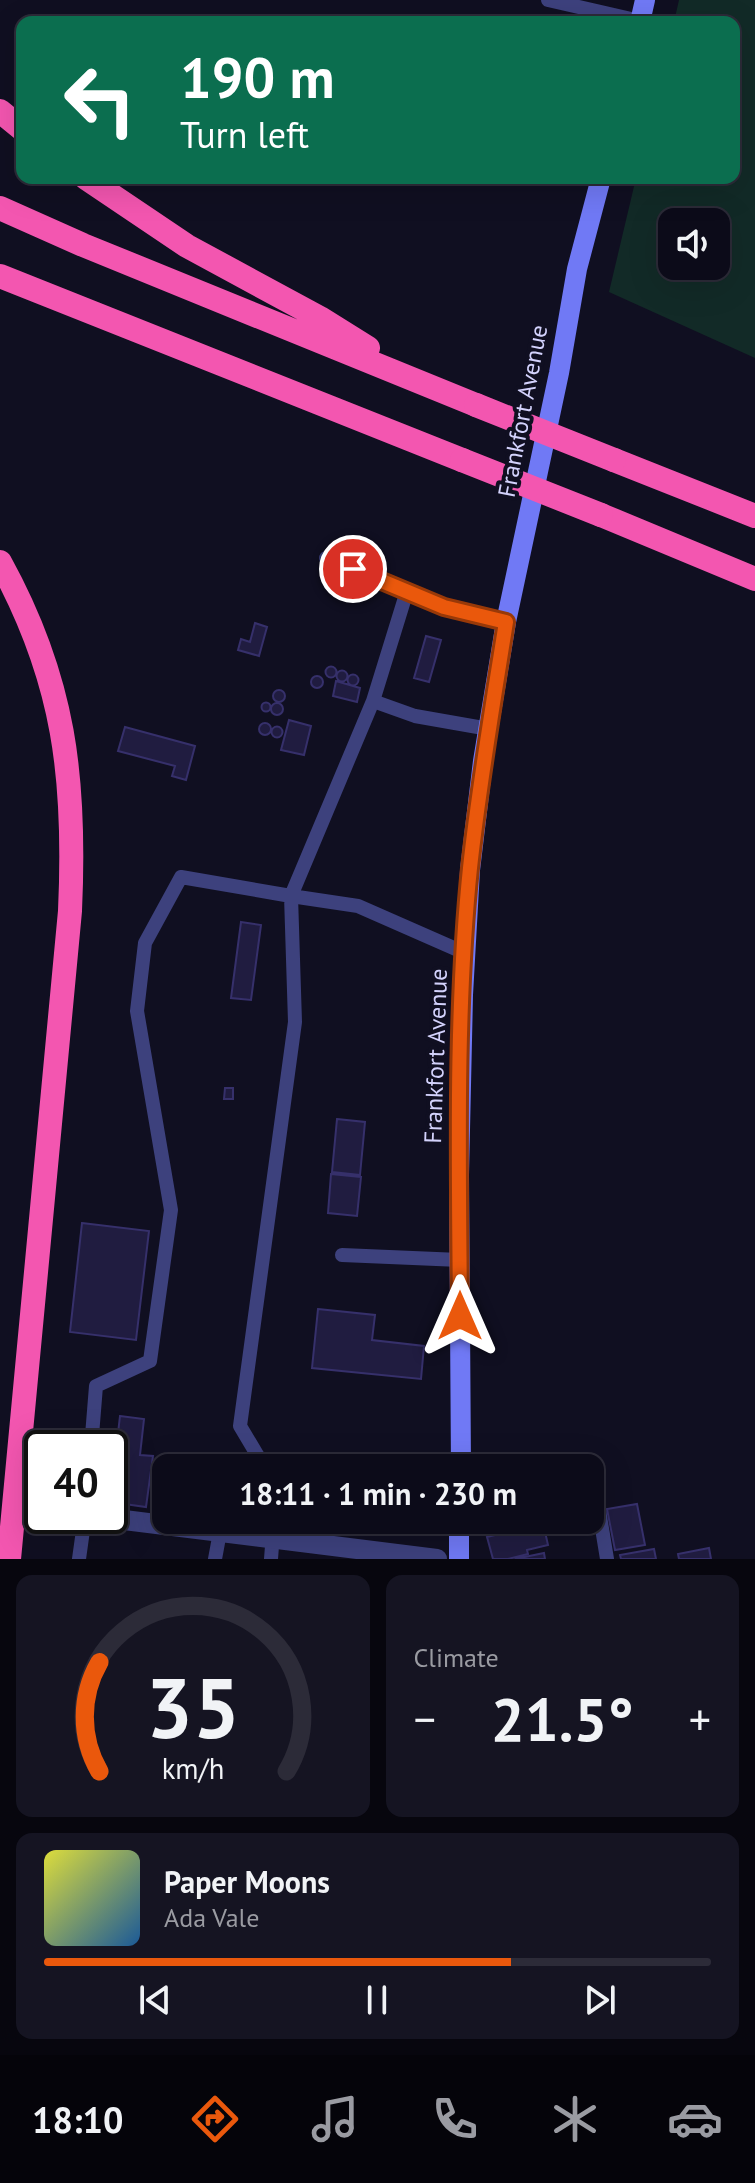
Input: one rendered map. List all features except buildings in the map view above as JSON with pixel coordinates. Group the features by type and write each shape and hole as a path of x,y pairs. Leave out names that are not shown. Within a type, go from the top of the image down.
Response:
{"highway":[{"path":"0,111 16,124"},
{"path":"95,184 187,246 320,318 424,383"},
{"path":"0,208 96,250 755,516"},
{"path":"0,276 755,579"},
{"path":"0,562 33,628 60,714 71,792 72,848 70,911 9,1559"}],"street":[{"name":"Frankfort Avenue","path":"461,1454 459,1175 470,870 506,622 559,373 577,269 599,184"},
{"path":"128,1520 152,1524"},
{"path":"235,1534 437,1559"},
{"path":"459,1534 459,1559"}],"lane":[{"path":"548,0 615,16"},
{"path":"326,558 444,607 506,622"},
{"path":"257,1454 240,1426 295,1022 291,896 373,701 407,591"},
{"path":"373,701 415,716 489,729"},
{"path":"92,1430 96,1386 150,1361 171,1210 137,1011 145,943 181,877 358,906 465,953"},
{"path":"342,1255 460,1260"},
{"path":"79,1559 82,1534"},
{"path":"215,1559 220,1534"},
{"path":"603,1534 607,1559"}],"green space":[{"path":"679,0 755,0 755,358 609,292 635,184 740,184 740,16 675,16"}],"route":[{"path":"353,569 444,607 506,622 483,761 470,870 463,995 460,1316"}]}
